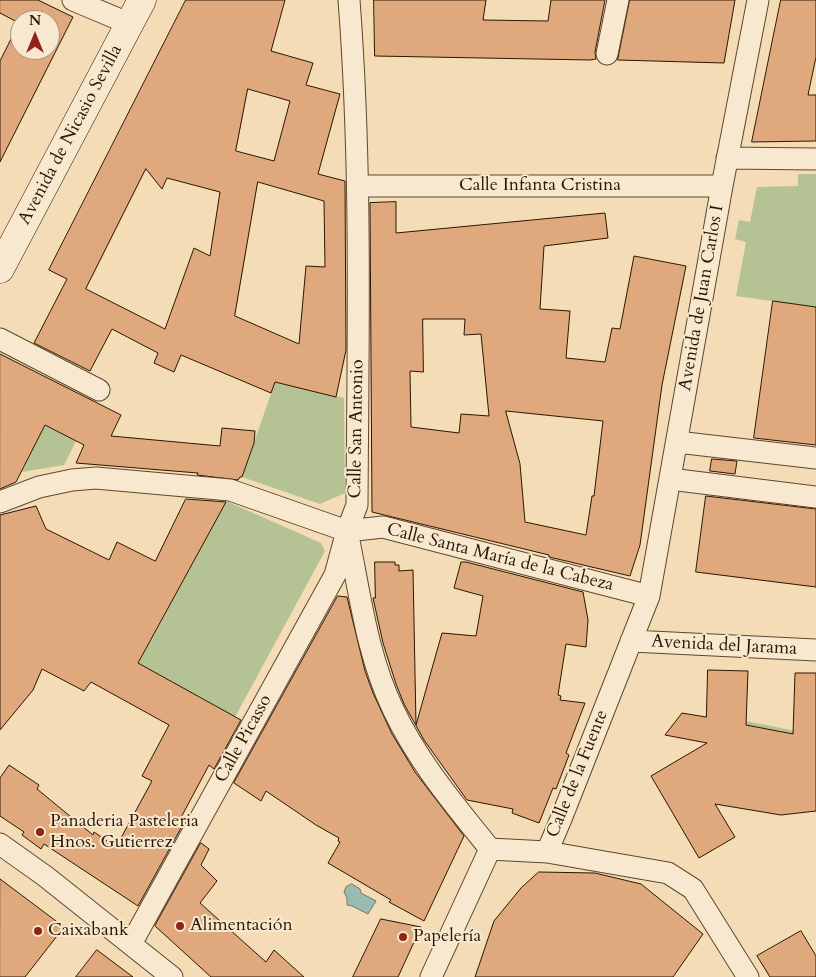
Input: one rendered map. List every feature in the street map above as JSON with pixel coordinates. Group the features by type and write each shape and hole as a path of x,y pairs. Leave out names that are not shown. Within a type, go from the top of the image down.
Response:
{"main road":[{"name":"Avenida de Nicasio Sevilla","path":"0,269 142,0"}],"street":[{"path":"73,0 130,24"},
{"name":"Calle San Antonio","path":"347,531 357,505 358,186 355,84 349,0"},
{"path":"608,54 618,0"},
{"name":"Avenida de Juan Carlos I","path":"649,596 727,158 758,0"},
{"path":"727,158 816,159"},
{"name":"Calle Infanta Cristina","path":"358,186 722,186"},
{"path":"0,339 99,390"},
{"path":"677,442 816,458"},
{"name":"Calle Santa María de la Cabeza","path":"0,502 39,487 72,480 106,479 230,490 347,531 383,527 649,596"},
{"path":"670,479 816,497"},
{"path":"347,531 367,628 379,674 393,709 430,773 490,849 431,977"},
{"name":"Calle Picasso","path":"131,944 335,576 347,531"},
{"name":"Calle de la Fuente","path":"490,849 546,852 561,819 649,596"},
{"name":"Avenida del Jarama","path":"631,641 816,650"},
{"path":"0,844 45,876 172,977"},
{"path":"546,852 668,873 693,889 748,977"}],"green space":[{"path":"798,174 816,174 816,307 736,296 746,242 735,239 739,220 750,222 757,187 798,186"},
{"path":"275,382 344,398 345,493 320,504 242,477"},
{"path":"0,402 76,441 64,465 22,472 33,449 0,432"},
{"path":"226,501 321,543 325,551 235,717 138,663"},
{"path":"706,713 816,735 816,739 706,717"}],"water":[{"path":"352,884 360,889 361,893 376,901 368,914 347,905 347,898 344,892 346,887"}],"building":[{"path":"0,0 38,0 59,10 10,10 10,18 0,13"},
{"path":"186,0 285,0 271,51 313,63 306,85 340,94 318,174 345,181 346,350 336,397 275,382 271,393 181,355 174,372 154,363 158,353 112,329 90,371 34,343 67,279 49,270","holes":["248,89 290,101 274,161 236,151","146,169 162,189 167,178 220,192 210,256 194,248 165,329 86,289","258,182 324,201 325,267 306,266 299,344 235,316"]},
{"path":"374,0 486,0 483,20 548,21 551,0 605,0 595,52 596,59 590,60 375,56"},
{"path":"630,0 735,0 724,63 618,60"},
{"path":"781,0 816,0 816,57 808,95 816,95 816,141 752,142"},
{"path":"60,11 73,17 60,43"},
{"path":"10,41 10,60 51,60 0,162 0,61"},
{"path":"396,202 396,233 605,213 608,238 544,246 540,309 570,311 566,358 605,362 612,328 620,329 634,256 686,266 662,385 640,545 630,576 372,512 370,203","holes":["423,319 465,319 464,335 481,334 489,416 461,414 459,433 411,427 410,371 423,372","506,411 603,421 594,496 592,496 586,535 525,522 520,464"]},
{"path":"773,301 816,307 816,445 754,438"},
{"path":"0,354 121,415 111,436 220,446 222,428 255,431 254,443 242,477 238,480 197,475 198,473 76,463 84,445 45,425 16,482 0,489"},
{"path":"712,459 737,461 735,474 710,471"},
{"path":"706,496 816,509 816,587 696,572"},
{"path":"186,499 226,502 138,663 241,720 214,769 209,765 177,825 181,828 138,906 44,844 41,849 22,835 24,832 0,816 0,778 9,765 39,785 37,789 93,835 94,832 116,847 152,781 142,776 169,725 91,682 84,691 42,669 33,690 0,730 0,515 36,506 46,529 109,560 117,542 155,561"},
{"path":"375,562 395,562 395,565 399,565 399,571 413,570 416,725 442,633 476,636 483,596 454,588 461,562 583,592 588,620 586,647 566,644 558,695 561,696 560,700 585,703 566,753 569,755 556,789 553,788 539,823 512,813 513,809 467,800 424,740 404,704 383,643 373,598 375,598"},
{"path":"338,596 347,597 365,671 392,734 415,772 464,836 424,921 389,902 391,900 328,863 340,842 338,841 339,838 316,825 266,791 261,801 234,783"},
{"path":"708,670 748,671 746,725 793,734 795,673 816,673 816,811 781,815 715,804 735,837 699,858 651,776 707,743 665,735 682,713 706,717"},
{"path":"201,843 209,849 201,865 217,881 200,903 266,962 274,950 304,977 211,977 155,926"},
{"path":"539,872 595,873 641,884 703,934 673,977 475,977 494,921 521,888"},
{"path":"0,879 64,927 25,977 0,977"},
{"path":"381,919 421,927 398,977 353,977"},
{"path":"801,931 816,956 816,977 770,977 757,956"},
{"path":"97,950 133,977 76,977"}],"place":[{"name":"Panaderia Pasteleria Hnos. Gutierrez","path":"40,832"},
{"name":"Alimentación","path":"180,926"},
{"name":"Caixabank","path":"38,931"},
{"name":"Papelería","path":"403,937"}]}
